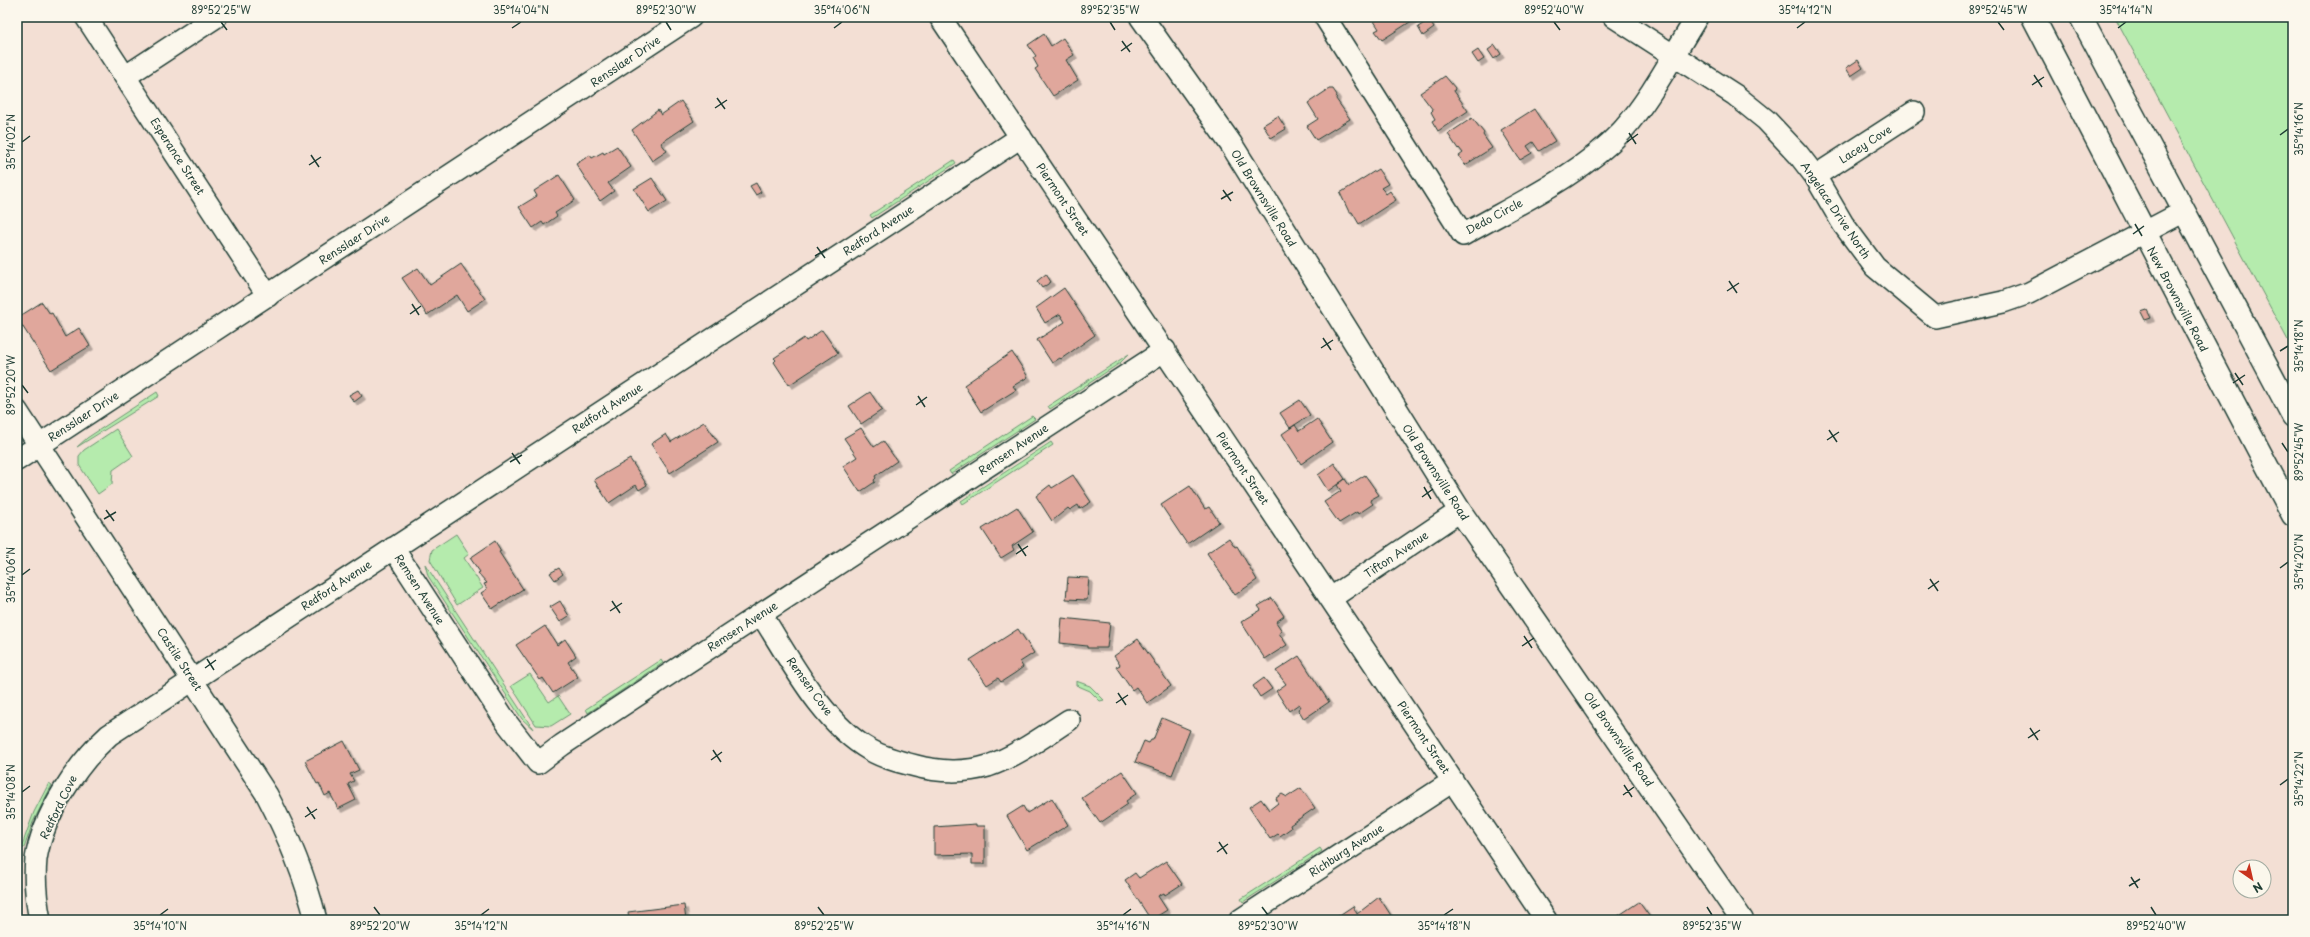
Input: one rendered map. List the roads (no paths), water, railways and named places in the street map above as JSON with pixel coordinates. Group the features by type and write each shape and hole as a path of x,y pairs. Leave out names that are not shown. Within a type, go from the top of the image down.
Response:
{"street":[{"name":"Esperance Street","path":"86,17 126,76 268,296"},
{"path":"126,76 216,17"},
{"name":"Rensslaer Drive","path":"17,460 691,17"},
{"name":"Piermont Street","path":"940,17 1546,920"},
{"name":"Old Brownsville Road","path":"1141,17 1231,144 1460,511 1742,920"},
{"name":"Dedo Circle","path":"1325,17 1463,234 1537,193 1602,151 1622,130 1648,97 1672,56"},
{"name":"Angelace Drive North","path":"1614,17 1754,109 1783,136 1815,176 1843,224 1875,267 1935,317 2003,302 2029,293 2183,212"},
{"path":"1672,56 1697,17"},
{"name":"New Brownsville Road","path":"2033,17 2105,154 2144,233 2293,515"},
{"path":"2081,17 2183,212 2293,416"},
{"name":"Lacey Cove","path":"1815,176 1914,112"},
{"name":"Redford Avenue","path":"193,679 1021,137"},
{"name":"Remsen Avenue","path":"393,548 508,723 538,763 562,745 1164,350"},
{"name":"Castile Street","path":"17,411 193,679 267,795 298,860 306,882 316,920"},
{"name":"Tifton Avenue","path":"1331,598 1460,511"},
{"name":"Remsen Cove","path":"761,614 815,697 848,734 870,750 900,762 924,768 949,770 988,766 1024,749 1069,720"},
{"name":"Redford Cove","path":"40,920 36,892 36,860 39,847 53,812 75,771 109,735 193,679"},
{"name":"Richburg Avenue","path":"1240,920 1453,781"}]}
